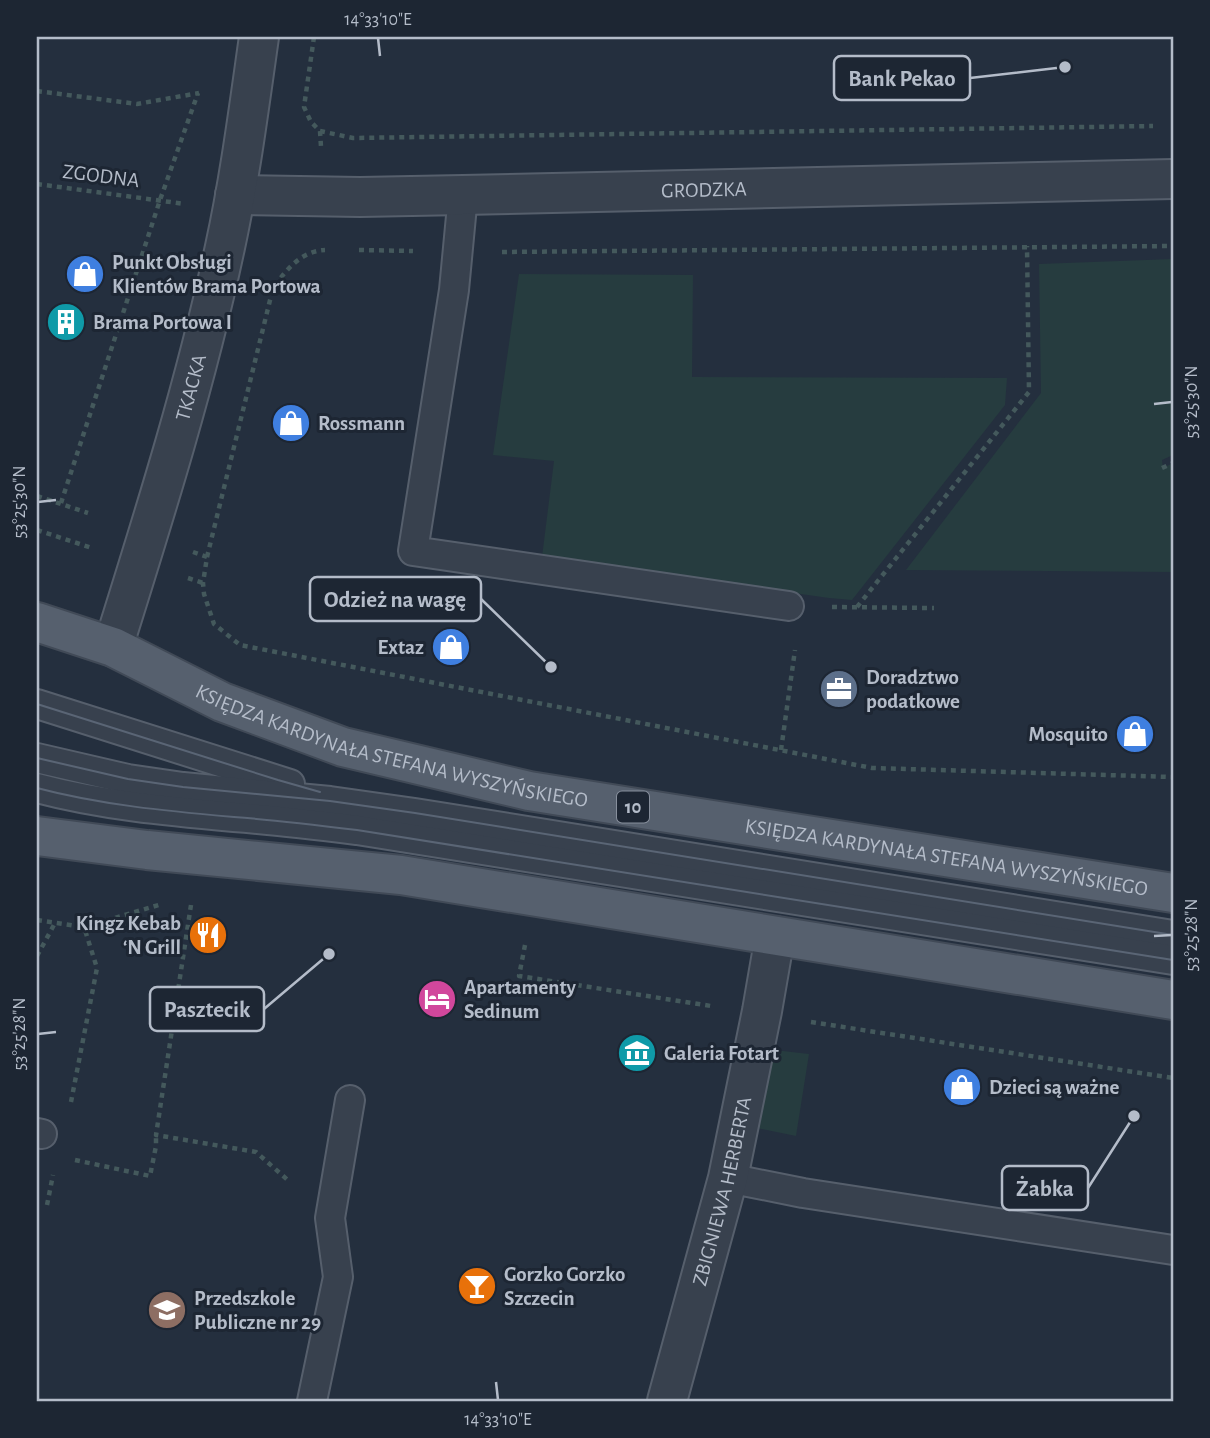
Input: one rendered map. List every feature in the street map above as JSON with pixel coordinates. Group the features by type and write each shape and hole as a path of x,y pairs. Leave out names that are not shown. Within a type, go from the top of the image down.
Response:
{"main road":[{"name":"KSIĘDZA KARDYNAŁA STEFANA WYSZYŃSKIEGO","path":"37,622 113,647 222,702 343,747 529,791 1173,893"},
{"path":"37,835 147,850 401,875 1173,1000"}],"street":[{"name":"TKACKA","path":"113,647 155,511 225,250 236,195 259,37"},
{"name":"GRODZKA","path":"236,195 360,197 1173,179"},
{"name":"ZBIGNIEWA HERBERTA","path":"667,1401 728,1178 775,936"}],"lane":[{"path":"463,195 454,290 412,551 795,606"},
{"path":"37,704 298,786 415,813"},
{"path":"37,758 145,782 330,801 415,813 1173,935"},
{"path":"37,788 143,808 357,830 1173,960"},
{"path":"312,1401 338,1277 330,1217 350,1100"},
{"path":"728,1178 803,1193 1173,1250"}],"path":[{"path":"314,37 304,107 311,122 320,131 354,138 1159,126"},
{"path":"61,503 200,82"},
{"path":"37,91 137,104 180,96"},
{"name":"ZGODNA","path":"37,184 160,200"},
{"path":"857,607 1029,392 1027,246"},
{"path":"348,250 457,252 1173,246"},
{"path":"335,250 321,250 303,256 287,269 273,288 207,557 204,594 214,624 240,645 872,768 1173,777"},
{"path":"1162,468 1173,463"},
{"path":"37,496 88,513"},
{"path":"187,550 207,557"},
{"path":"781,750 795,606 934,608"},
{"path":"71,1160 150,1176 192,894"},
{"path":"37,920 84,927 169,901"},
{"path":"37,956 55,923"},
{"path":"71,1103 97,968 84,927"},
{"path":"524,951 519,976 713,1006"},
{"path":"762,1011 821,1024 1173,1078"},
{"path":"156,1135 256,1152 330,1217"},
{"path":"47,1205 54,1173"}],"green space":[{"path":"1173,259 1173,455 1162,460 1163,468 1173,463 1173,572 906,570 1041,393 1039,264"},
{"path":"519,274 693,275 692,377 1007,378 1005,405 852,600 542,557 554,461 493,455"},
{"path":"774,1050 809,1054 796,1136 757,1128"}],"tram line":[{"path":"37,704 320,792"},
{"path":"37,758 128,779 415,813 1173,935"},
{"path":"37,788 134,807 357,830 1173,960"}],"place":[{"name":"Bank Pekao","path":"1065,67"},
{"name":"Punkt Obsługi Klientów Brama Portowa","path":"85,274"},
{"name":"Brama Portowa I","path":"66,322"},
{"name":"Rossmann","path":"291,423"},
{"name":"Extaz","path":"451,647"},
{"name":"Odzież na wagę","path":"551,667"},
{"name":"Doradztwo podatkowe","path":"839,689"},
{"name":"Mosquito","path":"1135,734"},
{"name":"Kingz Kebab ‘N Grill","path":"208,935"},
{"name":"Pasztecik","path":"329,954"},
{"name":"Apartamenty Sedinum","path":"437,999"},
{"name":"Galeria Fotart","path":"637,1053"},
{"name":"Dzieci są ważne","path":"962,1087"},
{"name":"Żabka","path":"1134,1116"},
{"name":"Gorzko Gorzko Szczecin","path":"477,1286"},
{"name":"Przedszkole Publiczne nr 29","path":"167,1310"}]}
